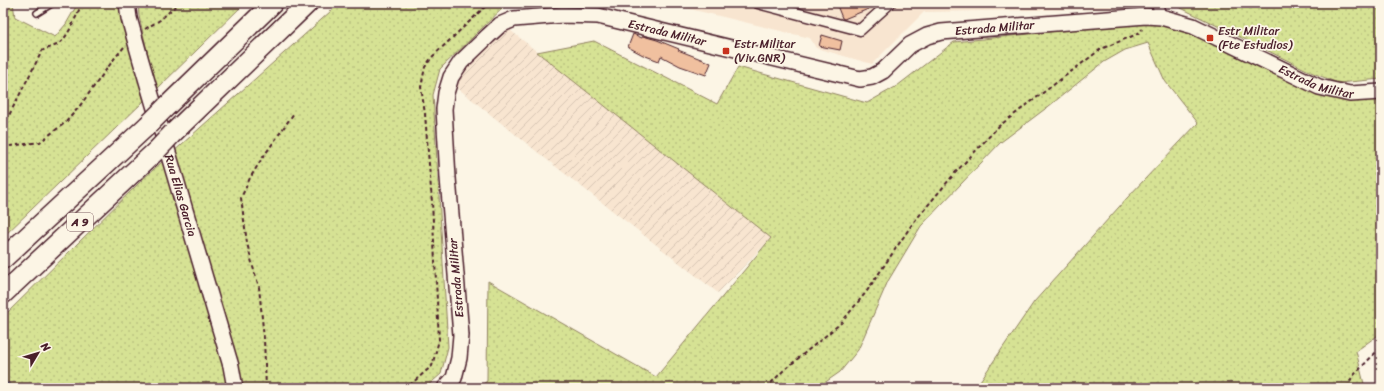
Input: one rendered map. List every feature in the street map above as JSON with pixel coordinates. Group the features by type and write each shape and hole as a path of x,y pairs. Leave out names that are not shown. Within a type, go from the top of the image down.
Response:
{"highway":[{"name":"A 9","path":"3,259 148,125 273,3"},
{"name":"A 9","path":"3,294 157,150 308,3"}],"street":[{"name":"Rua Elias Garcia","path":"127,3 134,36 231,366 235,388"},
{"path":"758,3 860,30 890,3"},
{"name":"Estrada Militar","path":"445,388 454,378 459,358 461,335 444,109 446,93 451,77 461,62 500,25 514,19 562,15 598,16 860,79 872,77 883,71 910,45 927,36 941,32 1146,16 1159,10 1319,87 1350,94 1381,92"}],"lane":[{"path":"37,13 53,3"}],"path":[{"path":"3,127 42,51 48,47 58,44 66,35 82,3"},
{"path":"3,146 40,142 66,122 79,107 114,59 134,36 160,20 179,3"},
{"path":"766,388 841,323 867,291 913,223 955,173 999,126 1101,49 1140,32 1146,16"},
{"path":"266,388 264,339 259,287 247,243 241,198 261,160 294,113"},
{"path":"1347,388 1352,377 1381,346"}],"shaded area":[{"path":"665,3 1147,3 1150,8 924,12 872,64 816,48 810,38"},
{"path":"505,26 771,238 718,293 450,82"}],"green space":[{"path":"3,3 13,3 15,17 55,37 66,24 78,3 120,3 144,101 3,237"},
{"path":"138,3 245,3 156,90 139,16"},
{"path":"340,3 508,3 440,69 433,95 448,347 441,374 425,388 3,388 3,317 144,178"},
{"path":"600,3 643,3 639,7"},
{"path":"1175,3 1381,3 1381,79 1338,83 1313,73 1181,8"},
{"path":"1134,23 1161,23 1189,32 1317,94 1342,100 1381,98 1381,333 1356,351 1365,388 973,388 978,384 1034,302 1127,198 1198,123 1165,81 1148,43 1125,50 1104,62 1001,142 921,226 888,281 858,350 840,372 817,388 478,388 487,381 488,281 656,377 771,238 537,52 594,41 717,104 738,67 867,103 897,86 954,42"}],"building":[{"path":"836,3 880,3 844,19 842,18"},
{"path":"633,34 642,38 643,36 657,40 711,63 706,75 680,66 661,56 659,61 628,47"},
{"path":"822,35 842,41 840,50 819,46"}],"waterway":[{"path":"3,382 14,388"}],"place":[{"name":"Estr Militar (Fte Estudios)","path":"1210,38"},
{"name":"Estr Militar (Viv GNR)","path":"726,51"}]}
